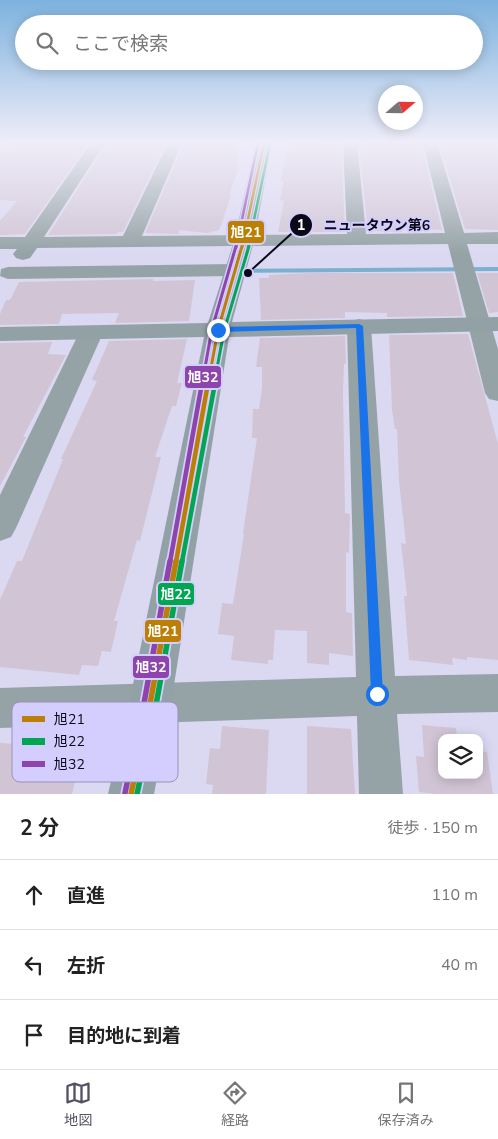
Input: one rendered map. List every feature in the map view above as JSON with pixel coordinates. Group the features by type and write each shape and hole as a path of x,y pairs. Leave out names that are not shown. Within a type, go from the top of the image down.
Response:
{"street":[{"path":"4,279 73,180"},
{"path":"130,242 158,180"},
{"path":"150,702 218,330 244,241 256,180"},
{"path":"353,180 357,240"},
{"path":"440,180 456,239 488,324 498,393"},
{"path":"0,243 498,238"},
{"path":"4,279 235,270"},
{"path":"0,334 488,324"},
{"path":"359,326 382,794"},
{"path":"0,528 91,333"},
{"path":"178,703 377,694 498,693"}],"building":[{"path":"0,180 63,180 25,234 0,235 0,221 17,201 0,200"},
{"path":"83,180 148,180 123,232 118,232 117,234 48,235"},
{"path":"168,180 234,180 219,230 207,233 179,230 179,234 145,233"},
{"path":"343,180 345,230 341,230 341,232 278,232 284,201 280,200 284,181 281,181"},
{"path":"363,180 430,180 442,230 402,228 402,232 368,231"},
{"path":"450,180 498,180 498,230 465,229"},
{"path":"309,273 453,273 463,316 387,317 387,313 345,312 345,318 261,320 259,278 269,278 269,275"},
{"path":"477,273 498,273 498,312 489,313"},
{"path":"153,279 153,281 195,280 189,321 115,323 119,313 62,314 59,324 0,325 0,314 6,300 10,300 19,282"},
{"path":"468,334 498,444 498,660 467,657 467,660 452,658 453,665 409,660 404,596 407,596 401,543 406,544 399,481 397,429 395,429 392,410 389,335"},
{"path":"345,336 346,364 344,364 343,392 345,513 350,514 349,553 346,552 346,612 352,613 353,656 329,653 329,665 307,663 307,631 275,630 273,660 268,660 268,664 231,660 234,636 218,634 222,603 233,604 244,534 257,438 252,438 253,409 259,409 262,388 262,367 256,367 260,338"},
{"path":"187,339 177,383 182,383 176,406 172,406 155,457 161,457 140,541 137,540 114,621 118,621 111,652 102,651 98,666 82,665 79,675 0,667 0,600 17,561 22,561 63,459 61,459 97,381 92,380 109,341"},
{"path":"52,342 48,354 66,355 23,437 26,437 0,486 0,343"},
{"path":"422,725 456,728 457,734 438,734 438,779 483,779 483,752 487,752 493,794 435,794 419,792 416,756 424,757"},
{"path":"222,726 269,730 266,794 212,794 213,785 206,784 210,748 220,749"},
{"path":"307,726 351,729 355,794 307,794"},
{"path":"0,743 12,744 12,782 75,782 72,794 0,794"}],"waterway":[{"path":"237,271 498,269"}],"transit line":[{"name":"旭32","path":"144,702 212,329 238,239 250,180"},
{"name":"旭21","path":"150,702 218,330 244,241 256,180"},
{"name":"旭22","path":"157,702 224,331 250,242 263,180"},
{"name":"旭32","path":"125,793 127,782"},
{"name":"旭21","path":"131,794 134,782"},
{"name":"旭22","path":"137,794 140,782"}],"place":[{"name":"ニュータウン第6","path":"248,273"}],"route":[{"path":"218,330 359,326 377,694"}]}
